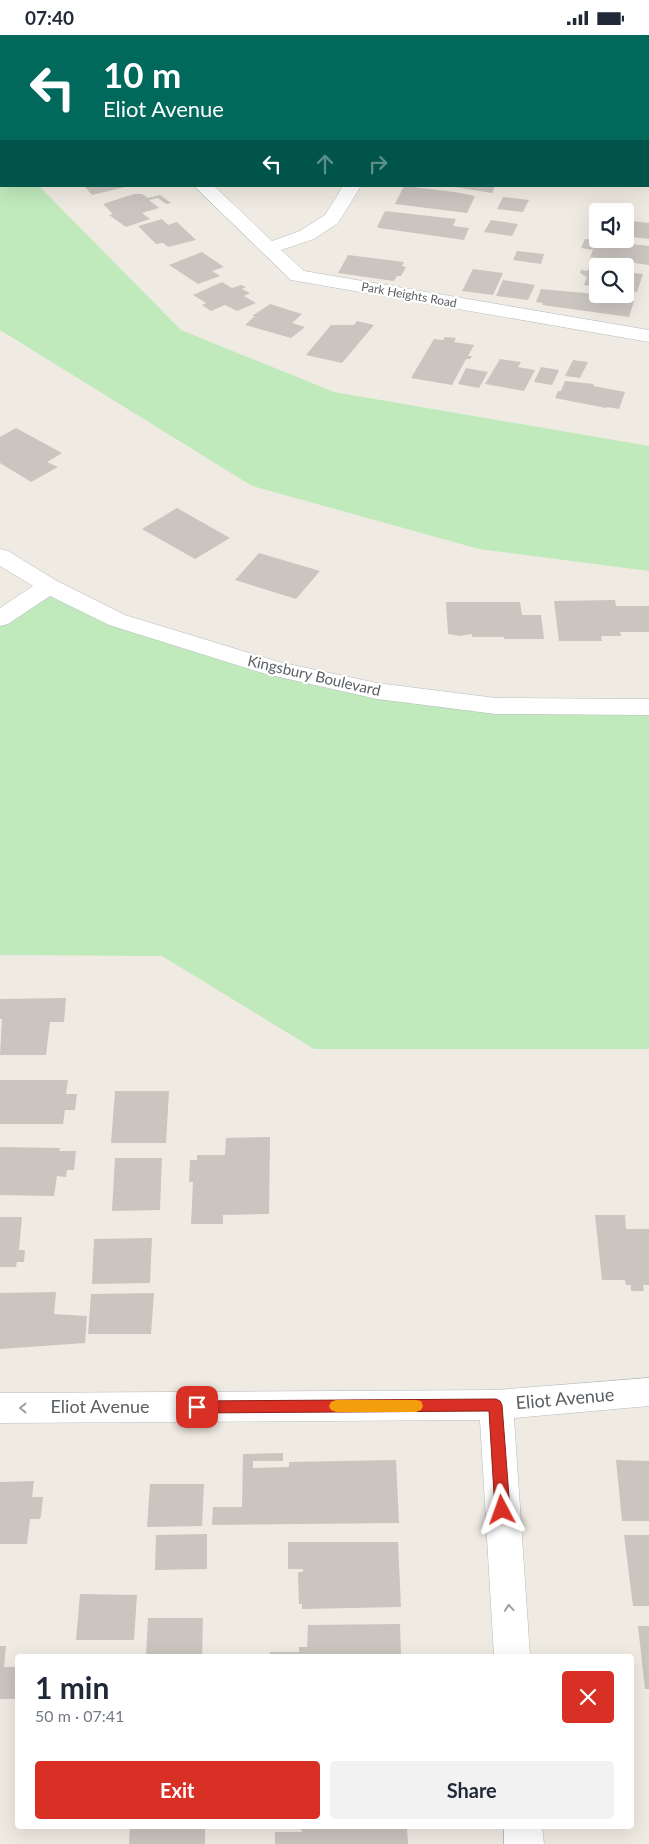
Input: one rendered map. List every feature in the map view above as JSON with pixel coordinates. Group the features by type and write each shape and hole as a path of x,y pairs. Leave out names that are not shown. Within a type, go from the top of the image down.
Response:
{"street":[{"name":"Park Heights Road","path":"204,187 298,276 649,336"},
{"path":"269,248 307,235 332,219 351,187"},
{"name":"Kingsbury Boulevard","path":"0,556 50,586 117,620 274,669 377,691 496,707 649,707"},
{"path":"0,619 50,586"},
{"name":"Eliot Avenue","path":"0,1408 496,1405 649,1393"},
{"path":"496,1405 512,1654"},
{"path":"523,1829 524,1844"}],"green space":[{"path":"0,187 40,187 181,330 334,392 649,446 649,571 479,549 252,486 0,330"},
{"path":"49,586 117,620 377,691 649,707 649,1049 314,1049 162,956 0,955 0,619"}],"building":[{"path":"85,187 125,187 92,195"},
{"path":"404,187 475,196 467,213 395,204"},
{"path":"455,187 495,187 492,193"},
{"path":"134,194 142,194 148,198 160,195 171,203 166,204 158,198 149,200 159,208 142,213 150,219 126,227 109,215 113,214 103,204"},
{"path":"503,197 529,200 523,212 497,209"},
{"path":"385,211 456,219 453,226 469,228 464,240 379,228 377,227"},
{"path":"162,219 168,225 177,222 196,240 168,247 163,243 156,244 138,226"},
{"path":"491,220 518,224 512,236 484,232"},
{"path":"634,221 649,223 649,239 634,237"},
{"path":"585,239 589,239 589,248 634,248 634,244 649,246 649,265 634,263 634,258 590,257 593,250 581,248"},
{"path":"517,251 544,254 541,264 513,260"},
{"path":"202,252 224,267 212,271 220,276 198,284 169,265"},
{"path":"348,255 404,262 402,266 406,267 401,276 397,276 394,281 338,273"},
{"path":"589,268 589,286 584,285 587,277 580,273 581,270 587,271"},
{"path":"473,269 503,273 493,295 462,291"},
{"path":"634,273 643,274 637,292 634,292"},
{"path":"503,280 535,285 528,300 496,296"},
{"path":"222,282 232,288 241,285 246,287 242,289 250,293 244,296 256,303 237,311 225,305 211,311 202,305 206,303 193,295"},
{"path":"541,289 589,294 589,303 633,303 629,317 542,305 543,303 536,302"},
{"path":"270,304 302,314 292,323 305,327 291,338 245,325 255,316 252,316"},
{"path":"357,321 374,325 342,363 306,355 331,325 354,325"},
{"path":"445,337 456,338 454,342 474,345 468,356 472,356 470,359 466,359 452,385 411,378 434,339 443,340"},
{"path":"500,359 521,362 518,367 535,370 524,391 485,384"},
{"path":"573,360 588,362 580,378 565,376"},
{"path":"541,367 559,370 552,385 534,382"},
{"path":"466,368 488,372 479,388 458,384"},
{"path":"565,381 594,384 593,386 625,392 619,409 555,398 558,391 561,391"},
{"path":"16,428 62,453 47,462 58,467 31,482 0,463 0,437"},
{"path":"177,508 230,538 195,559 142,529"},
{"path":"259,553 320,571 296,599 235,580"},
{"path":"615,600 616,606 649,606 649,632 620,632 621,636 601,636 602,641 559,641 554,601"},
{"path":"446,602 520,602 522,615 541,615 544,639 504,639 504,637 472,637 472,634 459,636 448,634"},
{"path":"66,998 64,1022 50,1022 46,1055 0,1055 2,1019 0,1019 0,999"},
{"path":"0,1080 68,1080 66,1094 77,1094 75,1110 65,1110 63,1124 0,1124"},
{"path":"115,1091 169,1091 166,1143 111,1143"},
{"path":"270,1137 269,1214 223,1215 223,1224 191,1224 193,1182 189,1182 190,1160 197,1160 197,1155 225,1155 226,1138"},
{"path":"0,1147 60,1148 59,1151 76,1151 74,1170 67,1170 66,1177 57,1176 54,1196 0,1195"},
{"path":"115,1158 162,1158 160,1210 112,1211"},
{"path":"595,1215 625,1215 626,1229 649,1229 649,1285 643,1285 644,1291 631,1291 631,1285 626,1285 625,1280 602,1280"},
{"path":"0,1217 22,1217 19,1250 25,1250 24,1262 17,1262 16,1267 0,1267"},
{"path":"152,1238 150,1283 92,1284 94,1239"},
{"path":"56,1292 54,1314 87,1316 85,1343 0,1349 0,1293"},
{"path":"154,1293 151,1334 88,1334 91,1294"},
{"path":"283,1453 283,1461 253,1461 253,1468 289,1467 289,1462 396,1460 399,1523 212,1525 213,1507 242,1507 243,1454"},
{"path":"616,1460 649,1461 649,1521 622,1521"},
{"path":"34,1481 32,1497 43,1497 41,1516 40,1519 30,1519 27,1544 0,1544 0,1482"},
{"path":"150,1484 204,1484 202,1526 147,1527"},
{"path":"207,1534 207,1569 155,1570 156,1535"},
{"path":"624,1535 649,1535 649,1606 633,1606"},
{"path":"288,1542 398,1542 401,1607 302,1609 302,1604 299,1604 298,1572 303,1572 303,1569 288,1569"},
{"path":"80,1594 137,1595 134,1640 76,1640"},
{"path":"148,1618 203,1618 202,1654 146,1654"},
{"path":"400,1624 401,1654 270,1654 270,1652 299,1652 299,1647 307,1647 308,1625"},
{"path":"638,1626 649,1626 649,1689 645,1689"},
{"path":"0,1646 6,1646 4,1667 15,1667 15,1699 0,1699"},
{"path":"130,1829 205,1829 205,1844 129,1844"},
{"path":"301,1829 407,1829 408,1844 275,1844 275,1832 302,1832"}],"slow traffic":[{"path":"336,1406 416,1406"}],"route":[{"path":"197,1407 496,1405 502,1510"}]}
